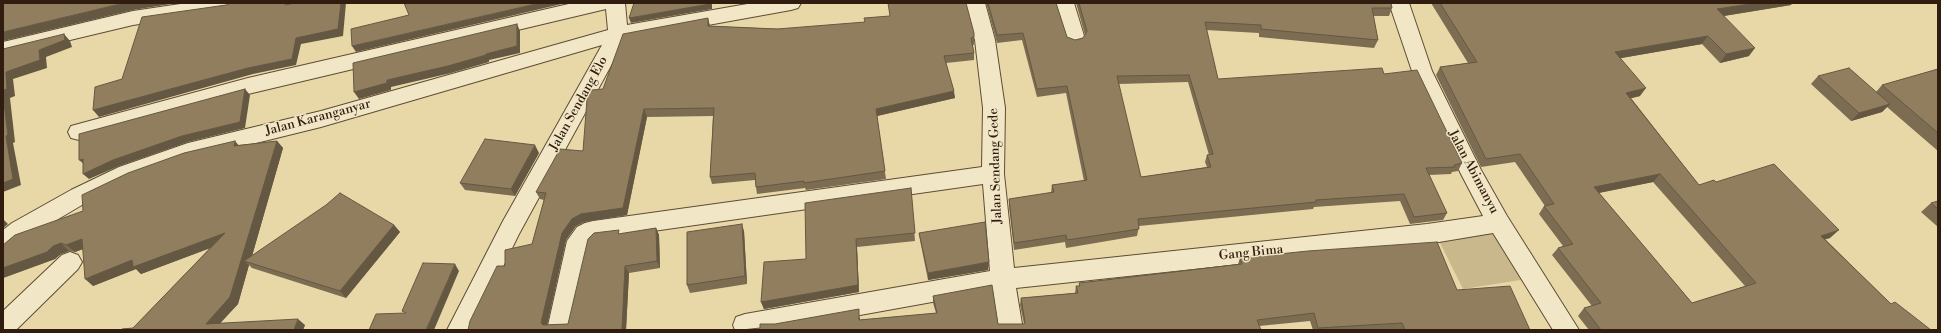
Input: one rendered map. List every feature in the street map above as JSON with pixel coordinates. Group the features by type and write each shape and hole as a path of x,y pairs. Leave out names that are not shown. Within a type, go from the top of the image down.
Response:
{"street":[{"path":"3,49 133,18 231,3"},
{"path":"79,132 248,86 602,3"},
{"path":"615,3 618,34 790,3"},
{"name":"Jalan Sendang Gede","path":"975,3 985,40 994,108 994,174 1003,279 1011,330"},
{"path":"1064,3 1075,38"},
{"name":"Jalan Abimanyu","path":"1399,3 1422,71 1472,174 1499,223 1567,330"},
{"name":"Jalan Karanganyar","path":"3,244 20,230 79,196 127,173 188,151 321,119 553,51 618,34"},
{"name":"Jalan Sendang Elo","path":"459,330 511,228 618,34"},
{"path":"559,330 579,241 585,234 593,230 994,174"},
{"name":"Gang Bima","path":"745,325 1003,279 1427,234 1499,223"},
{"path":"3,328 70,262"}],"shaded area":[{"path":"1495,233 1521,280 1463,289 1439,241"}],"building":[{"path":"3,3 124,3 3,32"},
{"path":"231,3 286,3 285,5 295,3 341,3 338,29 296,38 292,59 248,68 93,110 95,87 122,79 142,17"},
{"path":"404,3 540,3 352,46 351,29 409,15"},
{"path":"634,3 711,3 629,18"},
{"path":"888,3 966,3 974,33 974,37 971,38 974,53 944,56 954,91 876,109 885,171 804,183 804,181 756,187 755,173 710,177 714,108 644,109 623,208 581,214 572,219 562,233 541,323 543,325 568,324 588,239 594,233 619,230 618,234 656,228 657,261 625,266 622,330 468,330 470,321 497,266 505,266 505,250 532,244 546,193 536,192 560,149 583,151 587,99 592,90 603,89 623,34 708,18 708,26 777,29 865,22 864,18 890,16"},
{"path":"988,3 1056,3 1067,37 1075,40 1083,38 1087,31 1079,3 1391,3 1392,8 1372,8 1378,40 1261,29 1261,25 1205,22 1218,79 1382,68 1384,74 1417,70 1462,163 1454,165 1455,167 1426,168 1447,213 1414,217 1404,194 1316,200 1316,202 1138,219 1139,229 1067,240 1066,235 1014,243 1009,199 1054,192 1052,185 1087,180 1067,86 1037,89 1023,33 997,35","holes":["1189,75 1213,154 1207,155 1211,167 1141,177 1117,76"]},
{"path":"1440,3 1757,3 1717,9 1755,48 1726,54 1708,36 1615,52 1646,88 1626,93 1699,185 1714,180 1716,182 1774,164 1839,230 1821,236 1891,304 1895,302 1931,330 1601,330 1584,308 1601,303 1558,248 1573,244 1544,206 1554,204 1520,154 1486,159 1440,67 1477,62","holes":["1660,174 1756,283 1692,303 1594,187"]},
{"path":"517,24 517,46 448,66 387,80 387,83 354,92 353,63"},
{"path":"64,34 65,40 39,50 40,60 6,72 7,89 3,90 3,49"},
{"path":"1849,68 1890,104 1859,113 1818,76"},
{"path":"1938,69 1938,133 1882,85"},
{"path":"245,89 240,122 182,136 113,160 83,174 83,159 79,160 79,134"},
{"path":"3,95 8,135 6,136 13,179 3,183"},
{"path":"485,139 535,145 511,189 460,183"},
{"path":"235,141 234,146 277,141 230,297 206,324 298,319 294,330 122,329 133,328 225,233 133,267 132,260 85,279 82,239 66,245 61,243 53,246 47,252 3,268 3,245 15,235 83,211 82,195 128,173 184,153"},
{"path":"911,188 915,233 856,239 858,285 761,302 764,262 806,259 805,203"},
{"path":"340,193 394,225 340,291 244,261 326,205"},
{"path":"1938,201 1938,209 1931,203"},
{"path":"985,222 989,262 928,273 919,233"},
{"path":"742,224 745,276 687,285 687,232"},
{"path":"1437,242 1457,290 1510,286 1530,330 1405,330 1402,323 1318,328 1314,313 1257,320 1261,330 742,330 760,328 760,324 775,324 859,309 859,320 937,313 933,296 992,285 998,324 1024,324 1025,322 1021,298 1078,293 1076,286 1080,286 1079,283 1242,264 1240,258 1308,251"},
{"path":"423,263 455,264 426,330 369,330 376,314 406,313 402,311"}]}
